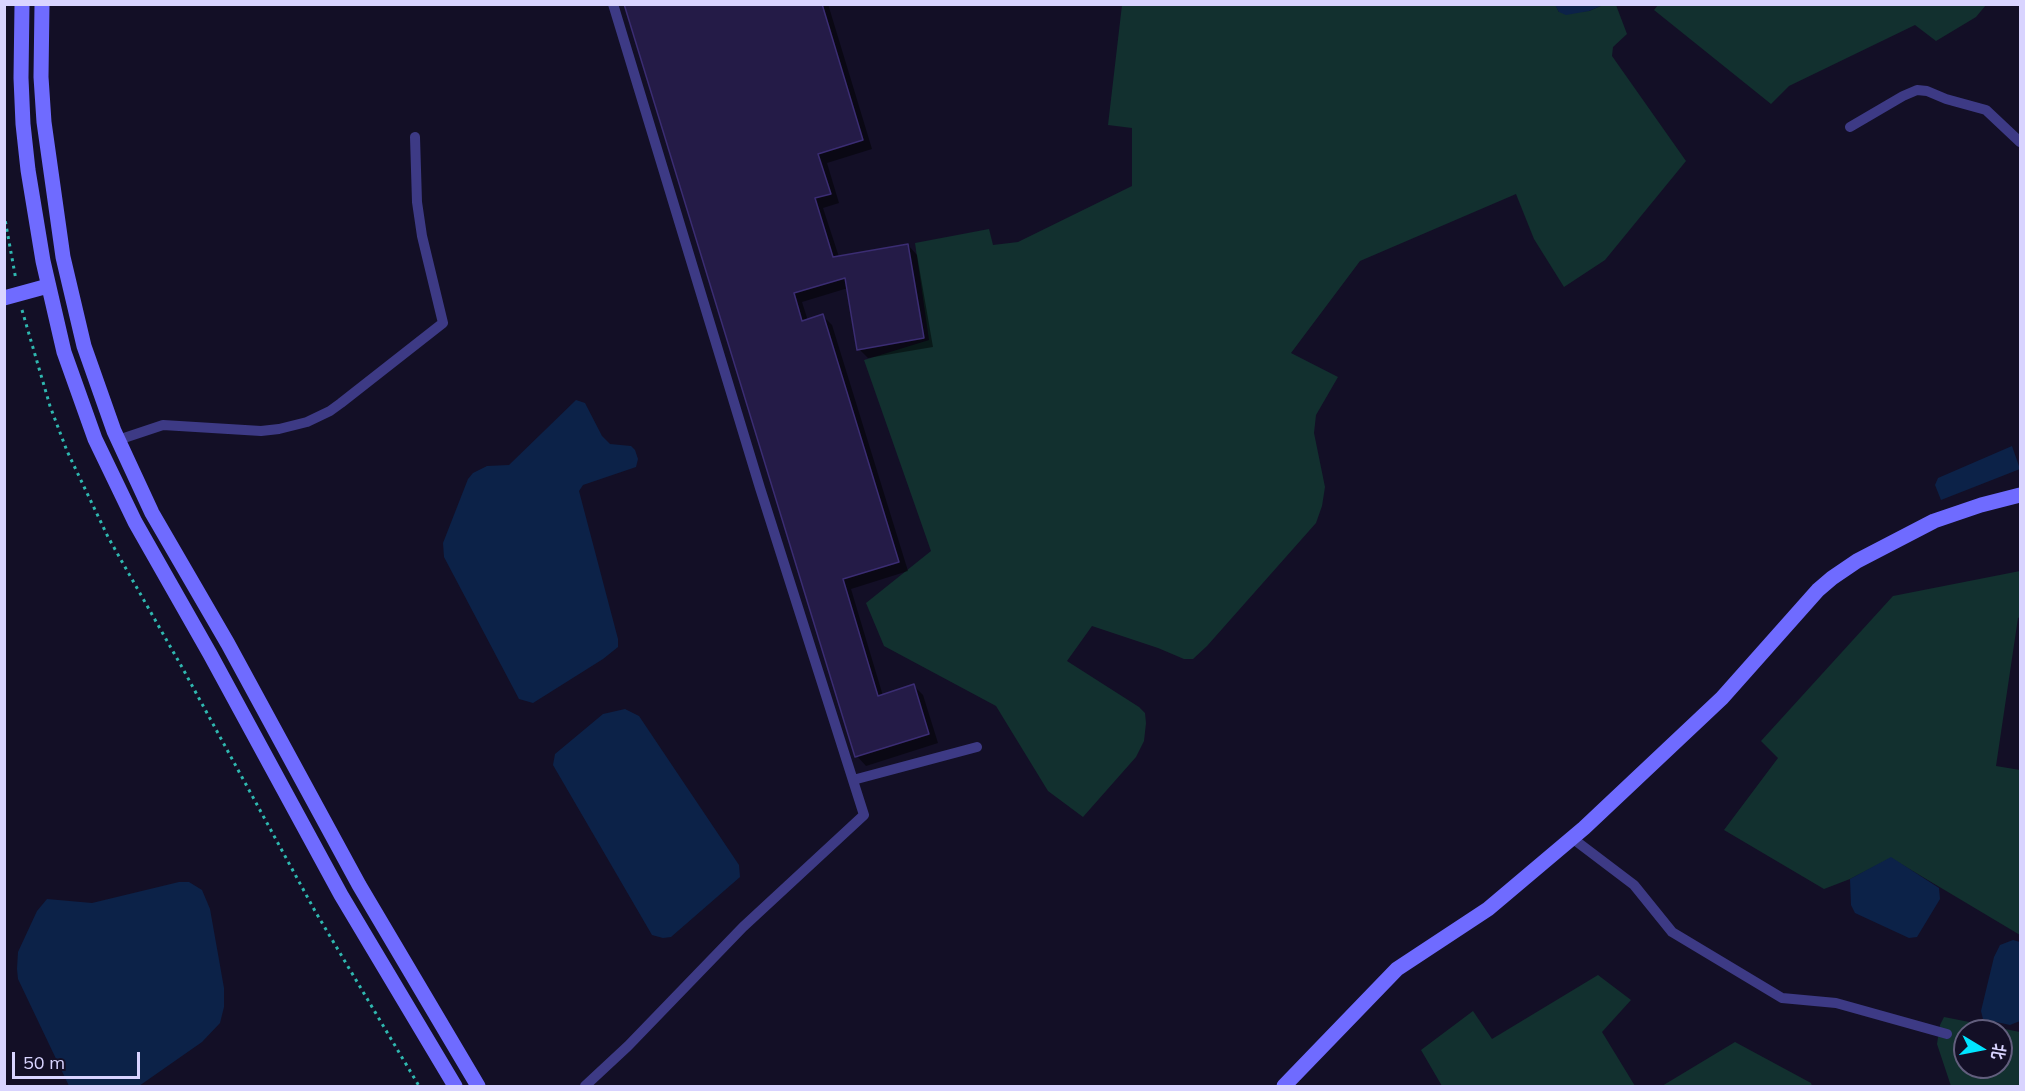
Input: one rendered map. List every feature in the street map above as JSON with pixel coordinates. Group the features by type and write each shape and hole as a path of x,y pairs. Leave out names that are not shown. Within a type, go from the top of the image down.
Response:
{"main road":[{"path":"22,4 21,78 28,170 48,286 64,352 79,396 114,481 341,895 454,1086"},
{"path":"42,4 41,77 44,122 63,257 84,346 118,440 152,513 228,644 359,885 478,1086"},
{"path":"12,296 48,286"},
{"path":"1284,1086 1397,969 1488,909 1572,838 1722,698 1818,590 1832,578 1857,561 1934,520 2020,495"}],"lane":[{"path":"585,1086 628,1046 743,927 864,815 760,488 613,4"},
{"path":"1850,127 1917,90 1927,91 1986,110 2020,142"},
{"path":"118,440 163,425 261,431 307,422 335,407 444,323 422,236 417,202 415,137"},
{"path":"853,780 977,747"},
{"path":"1572,838 1634,885 1672,932 1782,998 1836,1003 1947,1034"}],"path":[{"path":"4,213 12,296 50,406 86,494 315,911 419,1086"}],"green space":[{"path":"1555,4 1559,12 1589,11 1603,5 1616,5 1627,34 1613,47 1612,56 1686,161 1605,260 1564,287 1534,239 1516,194 1360,261 1291,353 1338,377 1316,415 1314,433 1325,487 1316,523 1193,659 1184,659 1092,626 1067,661 1145,713 1144,741 1136,757 1083,817 1048,791 996,706 884,646 866,603 931,551 864,360 929,340 915,243 989,229 993,245 1018,242 1132,186 1132,128 1108,125 1122,5"},
{"path":"1658,5 1986,5 1976,17 1936,41 1915,25 1789,86 1771,104 1654,10"},
{"path":"2020,571 2020,617 2018,618 1996,766 2020,770 2020,935 1891,858 1850,879 1824,889 1724,830 1778,758 1761,741 1893,596"},
{"path":"1598,975 1631,1000 1602,1032 1635,1086 1442,1086 1421,1050 1473,1011 1492,1039"},
{"path":"1944,1017 1954,1019 1953,1079 2013,1079 2013,1031 2020,1032 2020,1086 1951,1086 1937,1044 1940,1025"},
{"path":"1735,1042 1811,1083 1812,1086 1662,1086"}],"water":[{"path":"1555,4 1603,5 1589,11 1566,15 1559,12"},
{"path":"576,400 585,403 602,436 610,444 631,446 638,459 636,467 583,485 579,491 618,639 618,647 533,703 519,699 444,557 443,543 468,479 473,473 487,466 509,465"},
{"path":"2012,446 2020,469 1941,500 1935,485 1938,478"},
{"path":"625,709 639,716 739,865 740,877 671,937 663,938 652,935 553,765 555,754 603,714"},
{"path":"1891,857 1939,888 1940,899 1917,937 1909,938 1855,913 1851,905 1850,879"},
{"path":"179,882 189,882 202,890 210,909 224,988 224,1007 220,1023 202,1042 139,1086 69,1086 18,979 18,952 37,911 47,899 92,903"},
{"path":"2013,940 2020,942 2020,1021 2013,1024 2013,1019 1983,1019 1981,1011 1994,957 2000,945"}],"building":[{"path":"624,4 822,4 863,140 818,154 831,194 815,198 833,257 908,244 924,338 857,350 845,278 794,293 802,321 823,314 899,562 843,579 878,696 914,684 929,734 855,757"}]}
